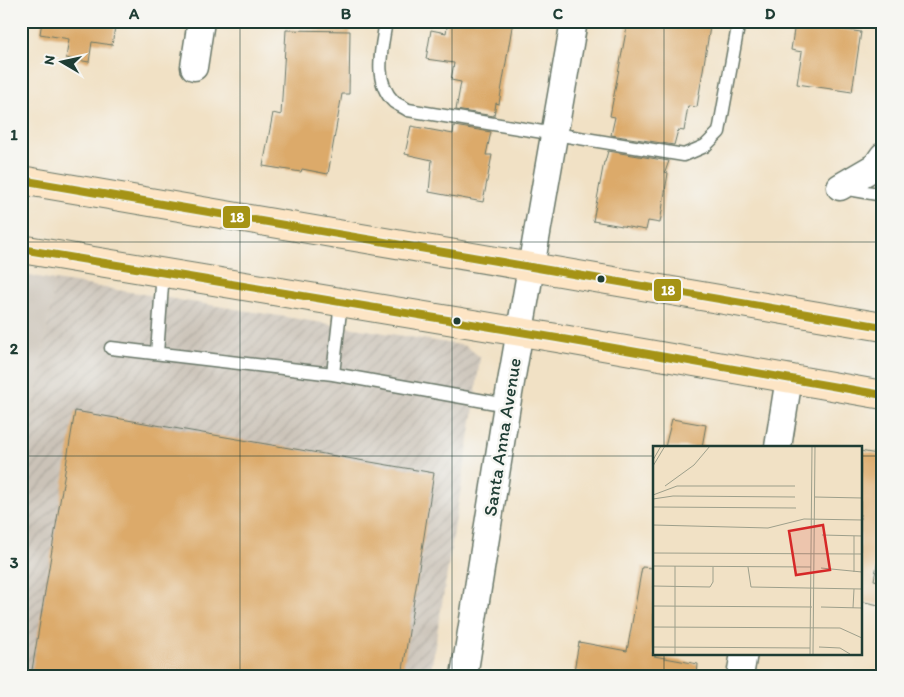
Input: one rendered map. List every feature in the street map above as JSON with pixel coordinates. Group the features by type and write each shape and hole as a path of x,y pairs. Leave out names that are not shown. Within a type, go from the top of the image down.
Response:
{"main road":[{"path":"21,180 883,327"},
{"path":"21,249 883,395"}],"street":[{"path":"194,67 202,21"},
{"name":"Santa Anna Avenue","path":"464,676 507,405 574,21"},
{"path":"840,187 876,166 883,156"},
{"path":"778,446 789,378"},
{"path":"740,676 744,654"}],"lane":[{"path":"386,21 380,62 381,78 395,102 408,110 684,155 705,146 719,132 739,21"},
{"path":"840,187 883,195"},
{"path":"157,353 163,272"},
{"path":"333,374 341,302"},
{"path":"111,348 333,374 507,405"}],"shaded area":[{"path":"21,274 55,280 21,477"},
{"path":"55,280 466,346 480,357 473,415 430,676 21,676 21,477"}],"building":[{"path":"42,21 116,21 112,45 92,42 89,62 66,58 69,39 40,34"},
{"path":"448,21 513,21 499,104 496,103 494,116 456,110 461,82 451,80 454,63 426,59 431,30 446,33"},
{"path":"628,21 679,21 710,27 697,107 688,106 684,131 678,130 674,145 611,135 615,117 610,116"},
{"path":"795,23 861,32 852,92 797,84 802,52 791,50"},
{"path":"286,30 350,31 349,94 342,94 328,174 302,169 301,172 263,166 273,113 281,115"},
{"path":"411,126 453,134 454,126 491,132 486,155 492,155 483,202 429,192 432,160 405,154"},
{"path":"608,151 669,161 665,172 668,173 660,223 648,221 646,230 593,221 604,162"},
{"path":"75,411 434,473 402,676 31,676"},
{"path":"672,419 706,425 702,446 665,446"},
{"path":"862,451 883,455 883,533 874,580 883,582 879,605 862,601"},
{"path":"642,567 653,568 653,654 654,656 698,664 697,676 597,676 574,671 579,642 627,651"}],"transit line":[{"name":"18","path":"21,180 883,327"},
{"name":"18","path":"21,249 557,338 883,395"}]}
